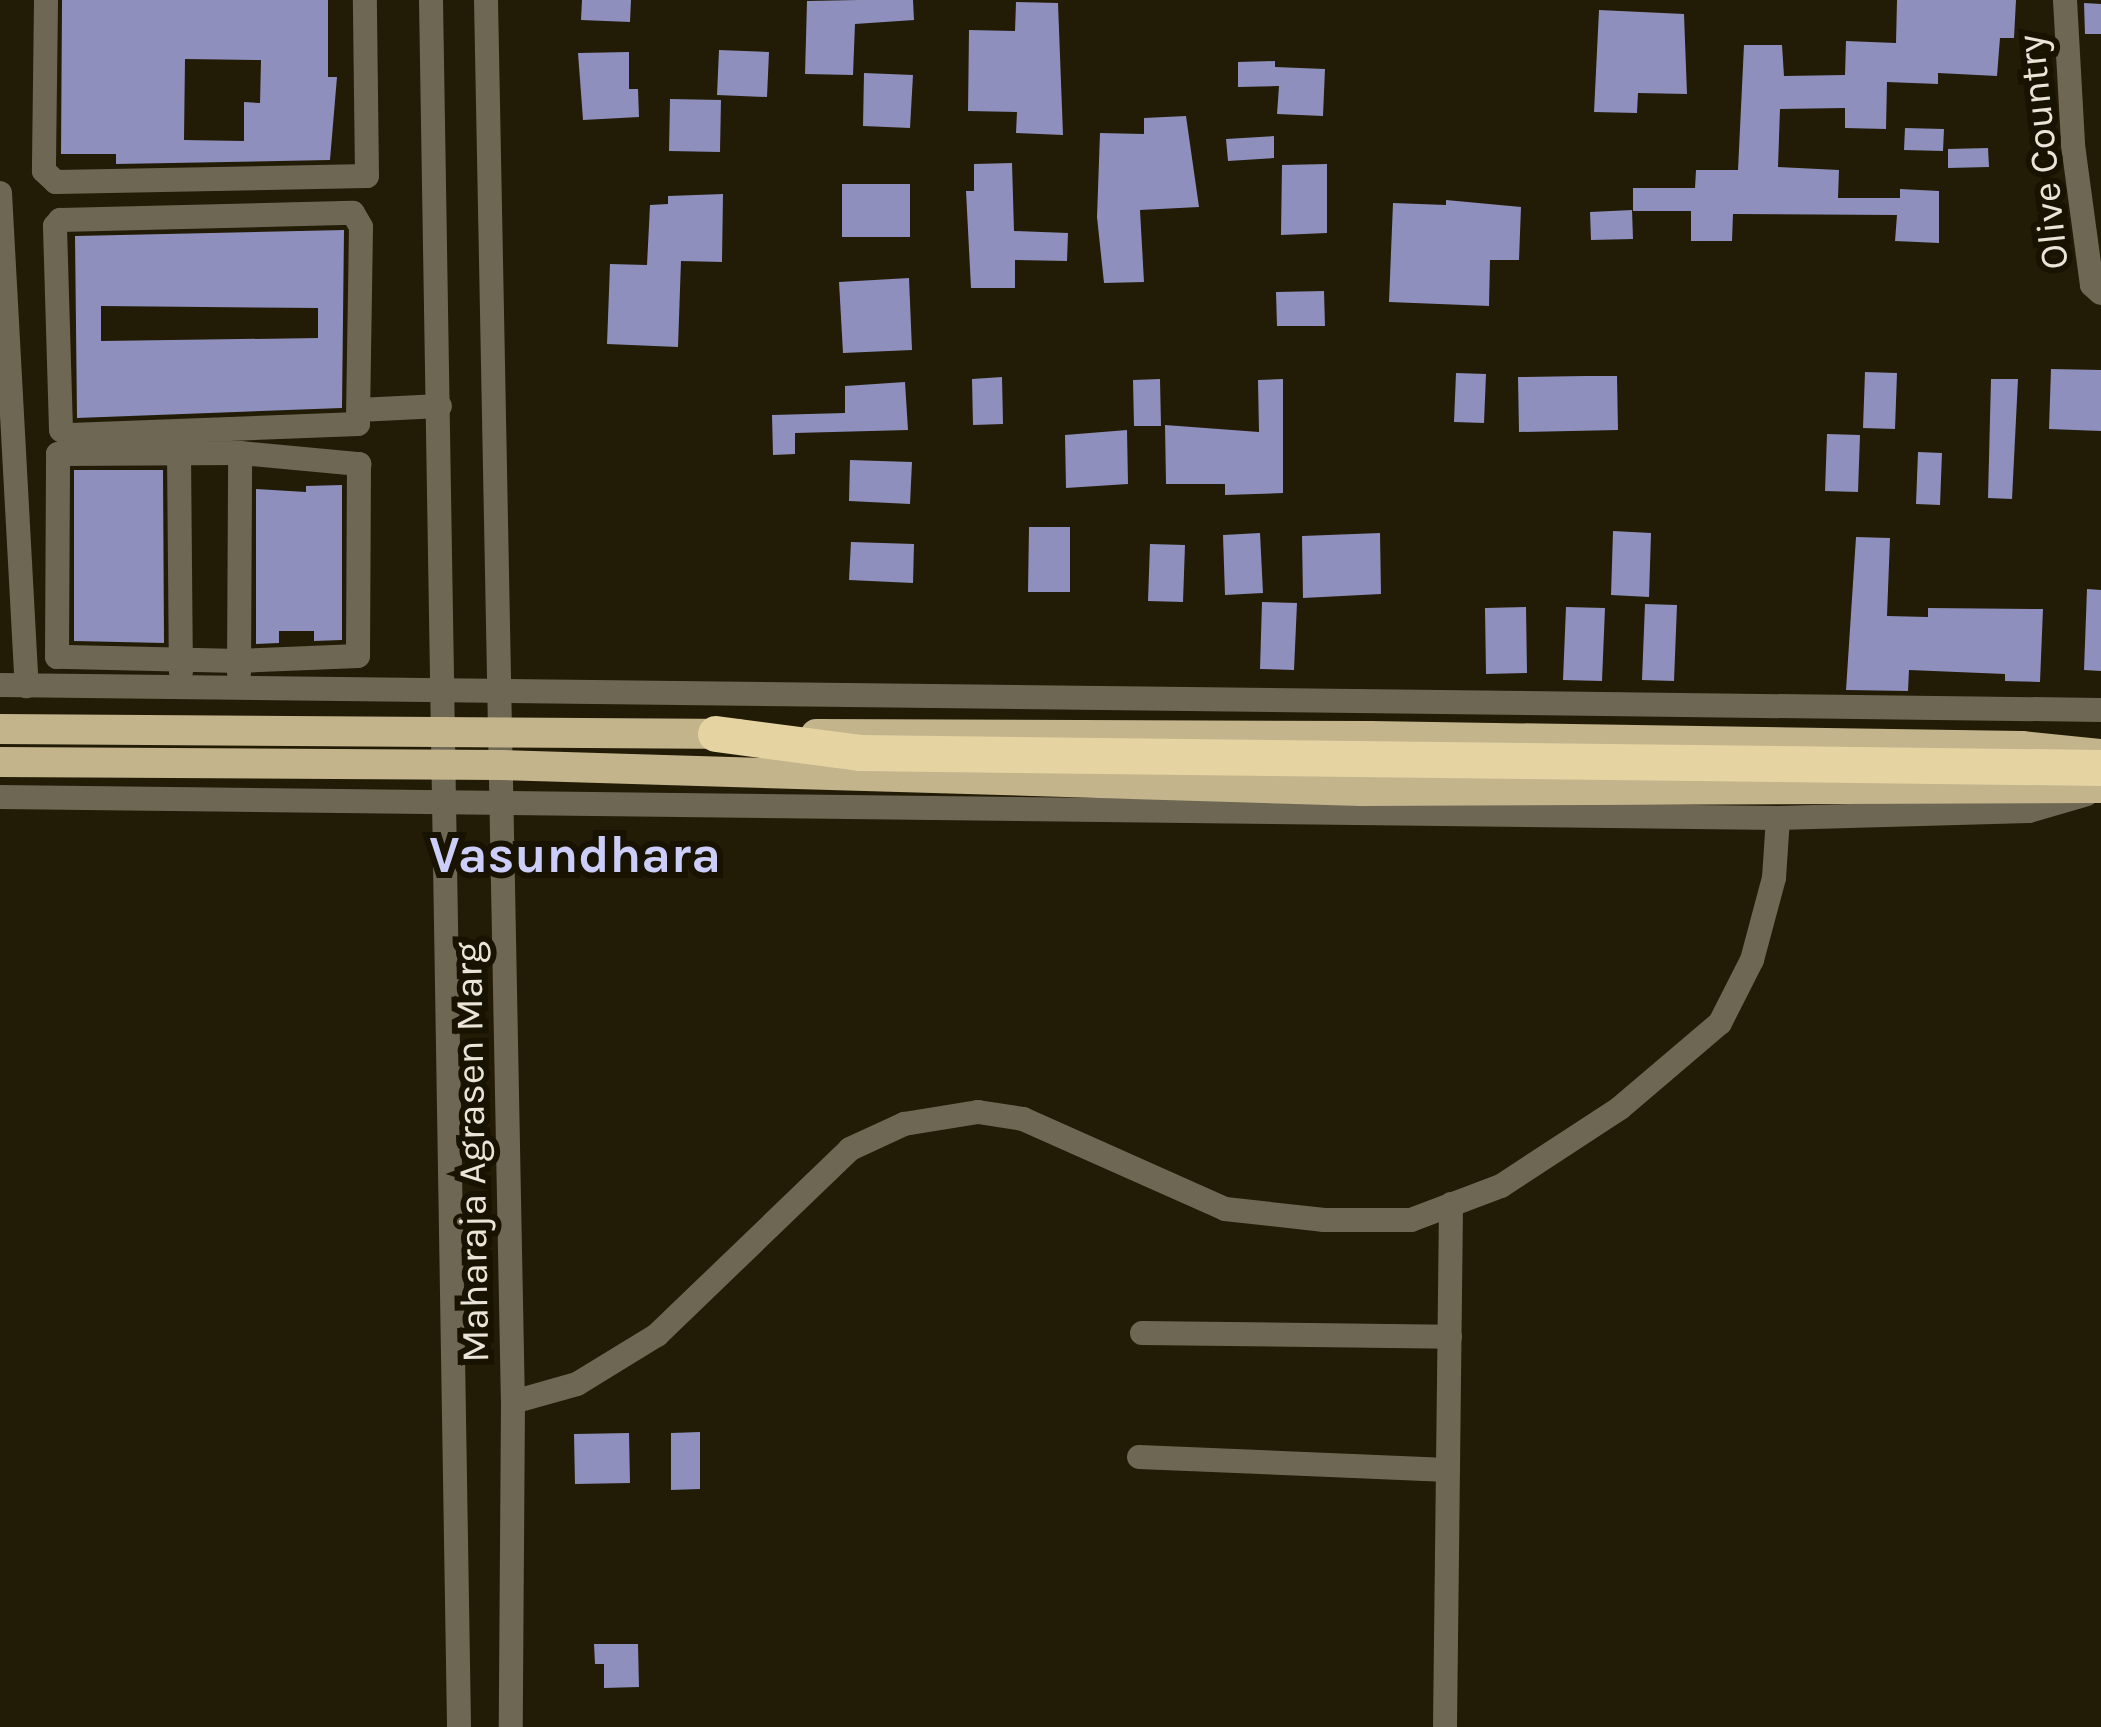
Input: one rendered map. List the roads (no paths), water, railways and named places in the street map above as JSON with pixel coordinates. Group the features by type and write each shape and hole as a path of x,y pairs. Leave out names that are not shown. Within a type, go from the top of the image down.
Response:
{"highway":[{"path":"716,734 860,753 2101,768"}],"main road":[{"path":"0,729 1370,736 2022,746 2101,754"},
{"path":"0,762 501,765 1360,791 2101,789"}],"street":[{"path":"46,0 44,171 56,182 362,178 369,169 356,82 365,0"},
{"name":"Maharaja Agrasen Marg","path":"431,0 448,800 459,1727"},
{"name":"Maharaja Agrasen Marg","path":"486,0 513,1402 512,1727"},
{"name":"Olive Country","path":"2065,0 2073,145 2092,285 2101,293"},
{"path":"0,193 27,686"},
{"path":"353,213 362,227 359,410 355,425 179,426 70,435 61,430 55,226 68,217 353,213"},
{"path":"359,410 440,406"},
{"path":"179,452 182,672"},
{"path":"239,673 358,656 359,464 240,453 58,454 57,657 182,672 500,692 2101,710"},
{"path":"239,673 240,453"},
{"path":"0,685 182,672"},
{"path":"0,797 1778,818 2029,811 2101,789"},
{"path":"513,1402 577,1384 657,1335 850,1149 904,1124 978,1112 1023,1119 1225,1209 1324,1220 1411,1220 1501,1186 1621,1108 1720,1023 1752,960 1774,878 1778,818"},
{"path":"1445,1727 1451,1204"},
{"path":"1142,1333 1450,1337"},
{"path":"1139,1457 1448,1470"}],"district":[{"name":"Vasundhara","path":"575,855"}]}
